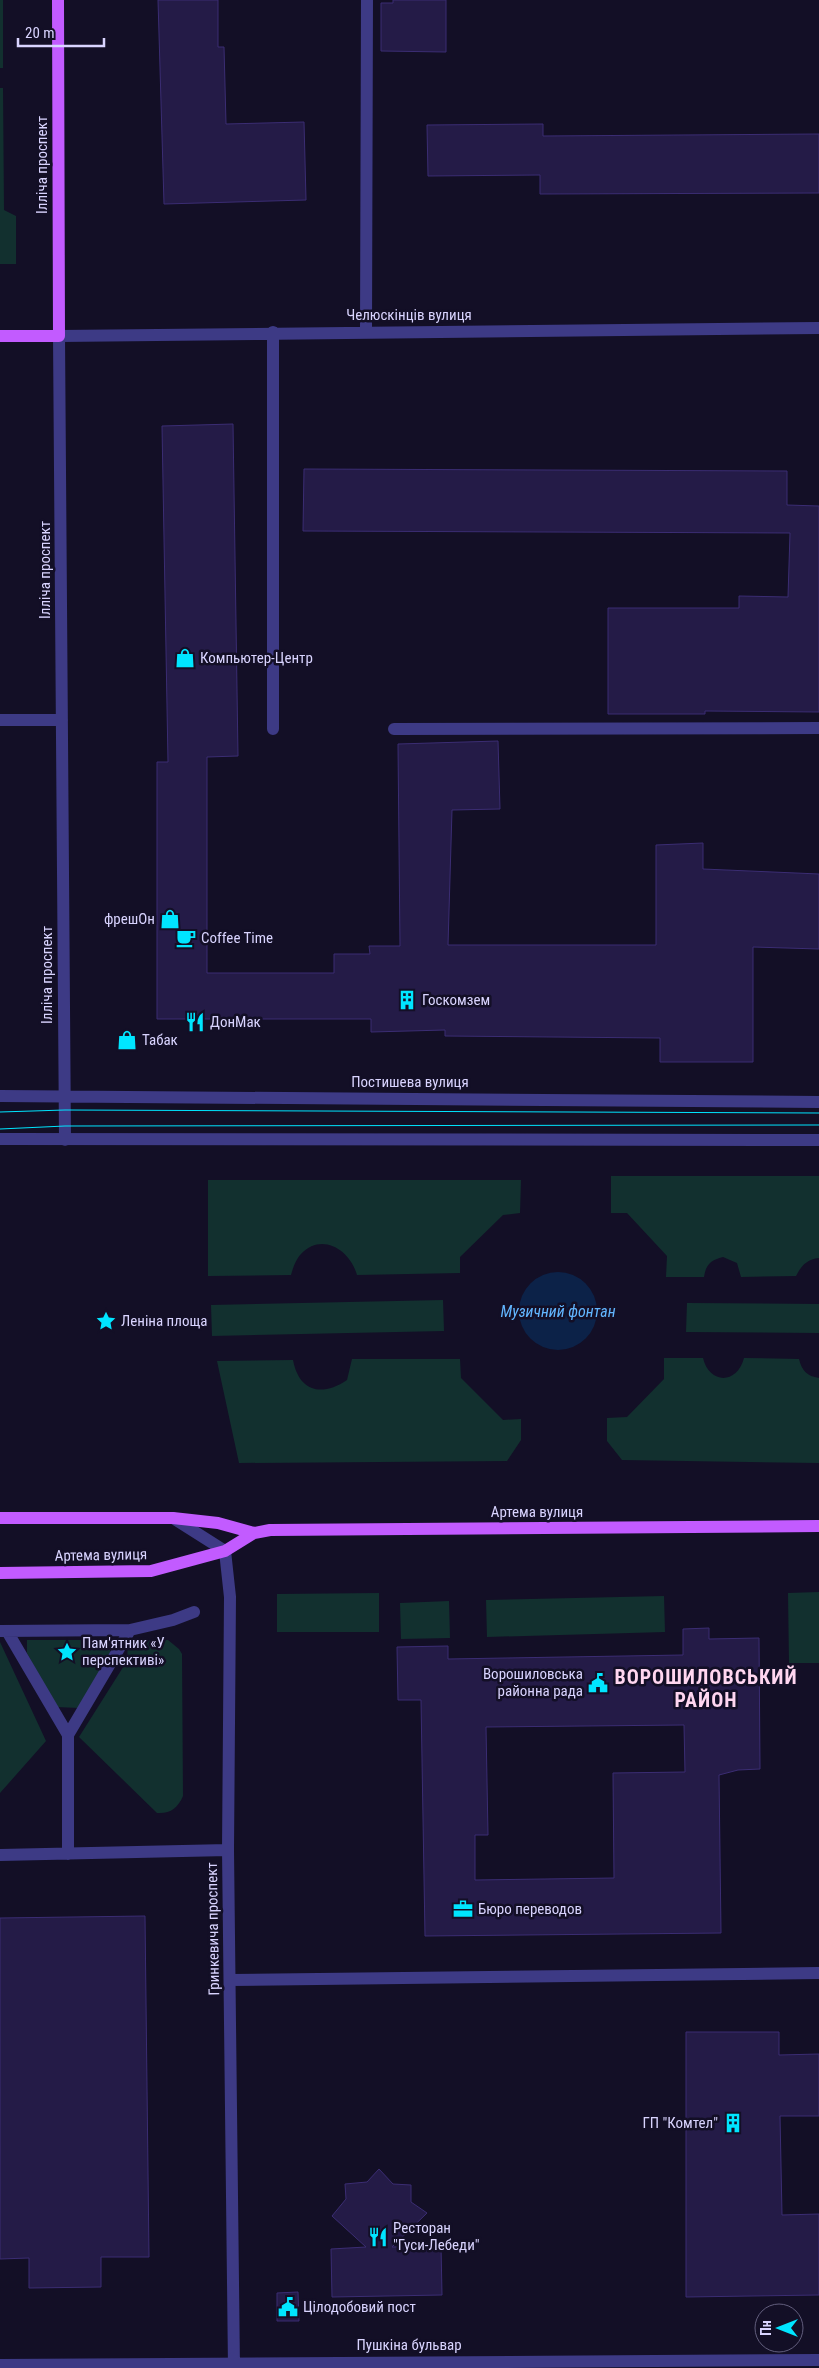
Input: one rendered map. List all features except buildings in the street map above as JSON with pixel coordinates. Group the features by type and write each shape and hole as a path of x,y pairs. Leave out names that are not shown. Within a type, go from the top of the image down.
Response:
{"main road":[{"name":"Ілліча проспект","path":"58,0 59,336"},
{"name":"Челюскінців вулиця","path":"0,336 59,336"},
{"name":"Артема вулиця","path":"0,1518 173,1518 218,1523 254,1533"},
{"name":"Артема вулиця","path":"0,1573 152,1571 225,1550 254,1533 270,1530 819,1526"}],"street":[{"path":"366,332 367,0"},
{"name":"Челюскінців вулиця","path":"59,336 273,332 819,328"},
{"path":"273,332 273,729"},
{"name":"Ілліча проспект","path":"59,336 65,1140"},
{"path":"0,720 62,720"},
{"path":"394,729 819,728"},
{"name":"Постишева вулиця","path":"0,1096 819,1102"},
{"path":"0,1139 819,1140"},
{"path":"173,1518 225,1550"},
{"name":"Гринкевича проспект","path":"225,1550 230,1597 228,1850 234,2365"},
{"path":"4,1631 130,1630 173,1620 194,1612"},
{"path":"68,1854 68,1735 130,1630"},
{"path":"4,1631 68,1735"},
{"path":"0,1855 228,1850"},
{"path":"231,1980 819,1973"},
{"name":"Пушкіна бульвар","path":"0,2365 819,2360"}],"green space":[{"path":"0,0 3,0 3,68 0,68"},
{"path":"0,88 3,88 4,210 16,216 16,264 0,264"},
{"path":"611,1176 819,1176 819,1258 805,1264 796,1276 741,1277 737,1263 723,1257 710,1263 704,1277 666,1277 667,1256 627,1213 611,1213"},
{"path":"208,1180 521,1180 520,1213 503,1215 460,1257 460,1273 357,1275 348,1258 342,1252 326,1244 318,1244 301,1254 296,1261 291,1275 208,1276"},
{"path":"443,1300 444,1331 212,1336 211,1305"},
{"path":"687,1303 819,1304 819,1333 686,1332"},
{"path":"664,1358 703,1358 706,1367 711,1373 723,1378 730,1377 735,1373 744,1358 799,1359 806,1372 811,1376 819,1378 819,1463 622,1460 607,1441 607,1418 627,1417 664,1379"},
{"path":"352,1359 460,1359 461,1378 503,1420 521,1419 521,1440 507,1461 239,1463 217,1361 293,1360 300,1379 306,1385 321,1390 329,1389 347,1380"},
{"path":"819,1592 819,1663 789,1663 788,1593"},
{"path":"379,1593 379,1632 277,1632 277,1594"},
{"path":"664,1596 665,1632 487,1637 486,1600"},
{"path":"449,1601 450,1638 401,1639 400,1603"},
{"path":"27,1640 110,1640 110,1654 79,1708 56,1707 27,1653"},
{"path":"168,1640 182,1654 183,1796 179,1804 173,1809 157,1813 79,1737 127,1661 128,1641"},
{"path":"0,1642 46,1741 0,1793"}],"water":[{"name":"Музичний фонтан","path":"550,1272 566,1272 580,1278 591,1289 597,1303 597,1319 591,1333 580,1344 566,1350 550,1350 536,1344 525,1333 519,1319 519,1303 525,1289 536,1278"}],"tram line":[{"path":"0,1112 65,1110 819,1113"},
{"path":"0,1129 65,1126 819,1125"}],"place":[{"name":"Компьютер-Центр","path":"185,658"},
{"name":"фрешОн","path":"170,919"},
{"name":"Coffee Time","path":"186,938"},
{"name":"Госкомзем","path":"407,1000"},
{"name":"ДонМак","path":"195,1022"},
{"name":"Табак","path":"127,1040"},
{"name":"Леніна площа","path":"106,1321"},
{"name":"Пам'ятник «У перспективі»","path":"67,1652"},
{"name":"Ворошиловська районна рада","path":"598,1683"},
{"name":"Бюро переводов","path":"463,1909"},
{"name":"ГП \"Комтел\"","path":"733,2123"},
{"name":"Ресторан \"Гуси-Лебеди\"","path":"378,2237"},
{"name":"Цілодобовий пост","path":"288,2307"}],"district":[{"name":"ВОРОШИЛОВСЬКИЙ РАЙОН","path":"706,1688"}]}
